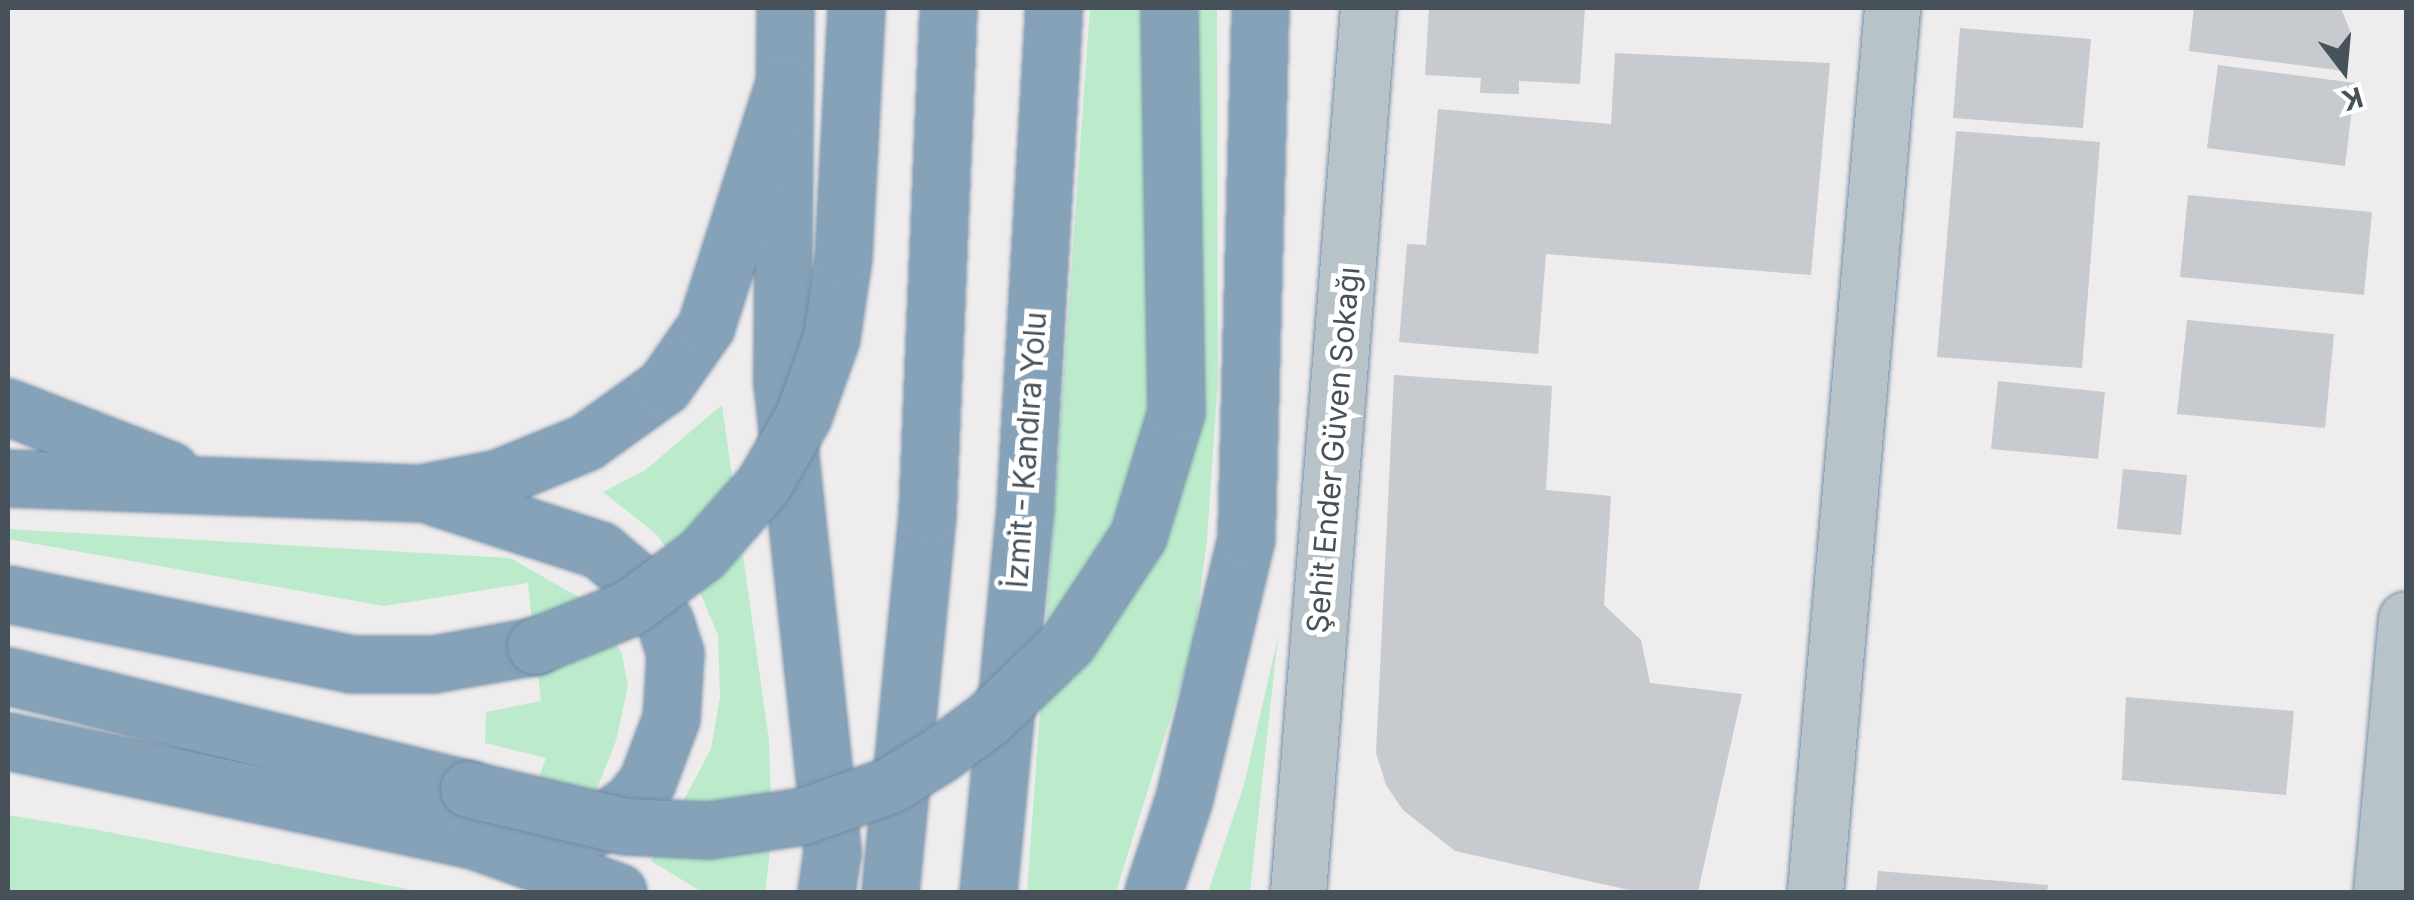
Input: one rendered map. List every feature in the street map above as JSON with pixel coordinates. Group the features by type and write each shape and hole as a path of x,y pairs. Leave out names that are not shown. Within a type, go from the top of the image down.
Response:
{"highway":[{"path":"786,8 782,382 832,852 826,892"},
{"path":"8,594 351,664 434,664 535,646 629,608 701,555 762,485 803,416 831,338 843,257 856,8"},
{"path":"890,892 926,514 948,8"},
{"name":"İzmit - Kandıra Yolu","path":"988,892 1025,505 1054,8"},
{"path":"8,742 470,815 708,830 803,816 890,785 939,755 988,719 1068,642 1138,536 1176,412 1170,8"},
{"path":"1153,892 1184,798 1246,538 1260,8"},
{"path":"8,478 421,493 498,478 586,442 664,386 685,362 722,290 784,84"},
{"path":"8,406 214,488"},
{"path":"8,676 555,841 597,826 631,802 647,782 672,718 675,652 665,622 640,584 600,550 421,493"},
{"path":"470,815 618,892"}],"street":[{"name":"Şehit Ender Güven Sokağı","path":"1298,892 1368,8"},
{"path":"1815,892 1892,8"},
{"path":"2382,892 2406,619"}],"green space":[{"path":"1090,8 1217,8 1218,379 1207,540 1193,646 1116,892 1027,892"},
{"path":"722,405 769,741 772,835 765,892 702,892 651,861 711,749 720,697 718,635 698,588 656,534 603,492 644,471"},
{"path":"8,529 510,558 593,605 622,654 628,686 616,741 596,791 571,821 520,828 546,758 485,743 486,712 541,701 528,583 384,606 8,539"},
{"path":"1278,637 1250,892 1208,892 1244,785"},
{"path":"8,815 92,829 423,892 8,892"}],"building":[{"path":"1429,8 1585,8 1580,84 1519,81 1519,94 1480,93 1481,78 1425,75"},
{"path":"2194,8 2341,8 2350,31 2344,71 2189,51"},
{"path":"1960,28 2091,39 2083,128 1953,118"},
{"path":"1615,53 1830,63 1811,275 1546,254 1538,354 1399,342 1407,244 1426,245 1438,109 1611,124"},
{"path":"2218,65 2355,83 2345,166 2207,148"},
{"path":"1956,131 2100,142 2082,368 1937,357"},
{"path":"2188,195 2372,212 2364,295 2180,277"},
{"path":"2187,320 2334,334 2325,428 2177,414"},
{"path":"1394,375 1552,386 1546,490 1611,496 1604,605 1641,640 1650,683 1742,694 1698,892 1638,892 1455,851 1403,810 1386,785 1376,753"},
{"path":"1998,381 2105,392 2098,459 1991,449"},
{"path":"2123,469 2187,475 2181,535 2117,529"},
{"path":"2126,697 2294,711 2286,795 2122,780"},
{"path":"1878,871 2048,885 2047,892 1876,892"}]}
